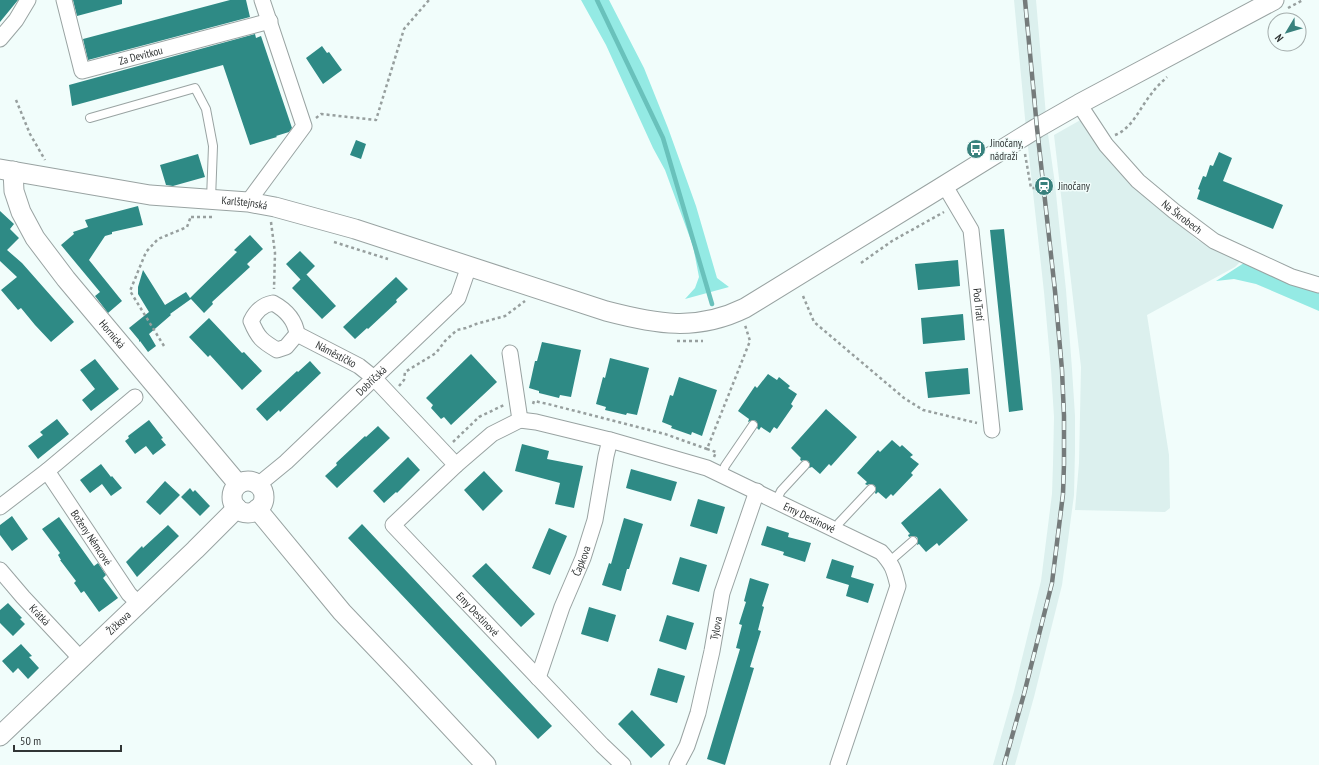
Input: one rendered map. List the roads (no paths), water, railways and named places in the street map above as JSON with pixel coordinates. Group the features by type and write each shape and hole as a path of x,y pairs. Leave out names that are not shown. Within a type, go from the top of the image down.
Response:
{"street":[{"path":"0,39 16,20 28,0"},
{"name":"Za Devítkou","path":"64,0 82,71 270,21"},
{"path":"248,202 304,126 262,0"},
{"name":"Karlštejnská","path":"6,170 150,195 248,202 275,207 355,229 606,311 642,320 667,324 684,324 732,314 745,308 1037,128 1079,104 1278,5"},
{"name":"Na Škrobech","path":"1079,104 1109,148 1138,180 1174,211 1214,241 1292,276 1319,285"},
{"name":"Hornická","path":"6,170 21,212 35,238 46,253 238,484"},
{"name":"Pod Tratí","path":"945,186 971,230 987,427"},
{"name":"Dobříčská","path":"258,485 286,462 458,298 469,266"},
{"path":"268,304 273,304 281,307 293,320 296,326 297,334 286,347 277,350 267,344 256,334 251,321 255,313 260,308 268,304"},
{"name":"Náměstíčko","path":"297,334 359,366 374,378"},
{"path":"510,353 520,420"},
{"path":"374,378 397,391 456,465"},
{"path":"0,507 47,471 135,397"},
{"name":"Emy Destinové","path":"623,765 538,678 394,525 456,465 492,434 520,420 536,422 610,440 707,468 881,552 890,561"},
{"name":"Čapkova","path":"538,678 562,607 583,558 595,520 610,440"},
{"name":"Boženy Němcové","path":"47,471 129,594 138,603"},
{"path":"243,481 248,481 254,482 258,485 262,489 263,495 261,505 253,512 247,512 237,508 232,498 232,493 238,484 243,481"},
{"name":"Tylova","path":"677,765 687,746 698,713 712,651 722,593 757,491"},
{"name":"Žižkova","path":"0,736 237,508"},
{"path":"257,509 342,612 486,765"},
{"path":"838,765 898,586 890,561"},
{"name":"Krátká","path":"0,570 81,659"}],"lane":[{"path":"90,118 194,88 206,109 213,146 204,199"},
{"path":"722,475 725,466 753,426"},
{"path":"776,501 780,491 805,465"},
{"path":"836,530 839,523 870,489"},
{"path":"890,561 913,541"}],"waterway":[{"path":"597,0 663,138 712,304"}],"railway":[{"path":"1004,765 1024,694 1052,583 1063,494 1064,464 1062,370 1025,0"}],"place":[{"name":"Jinočany, nádraží","path":"976,149"},
{"name":"Jinočany","path":"1044,186"}]}
